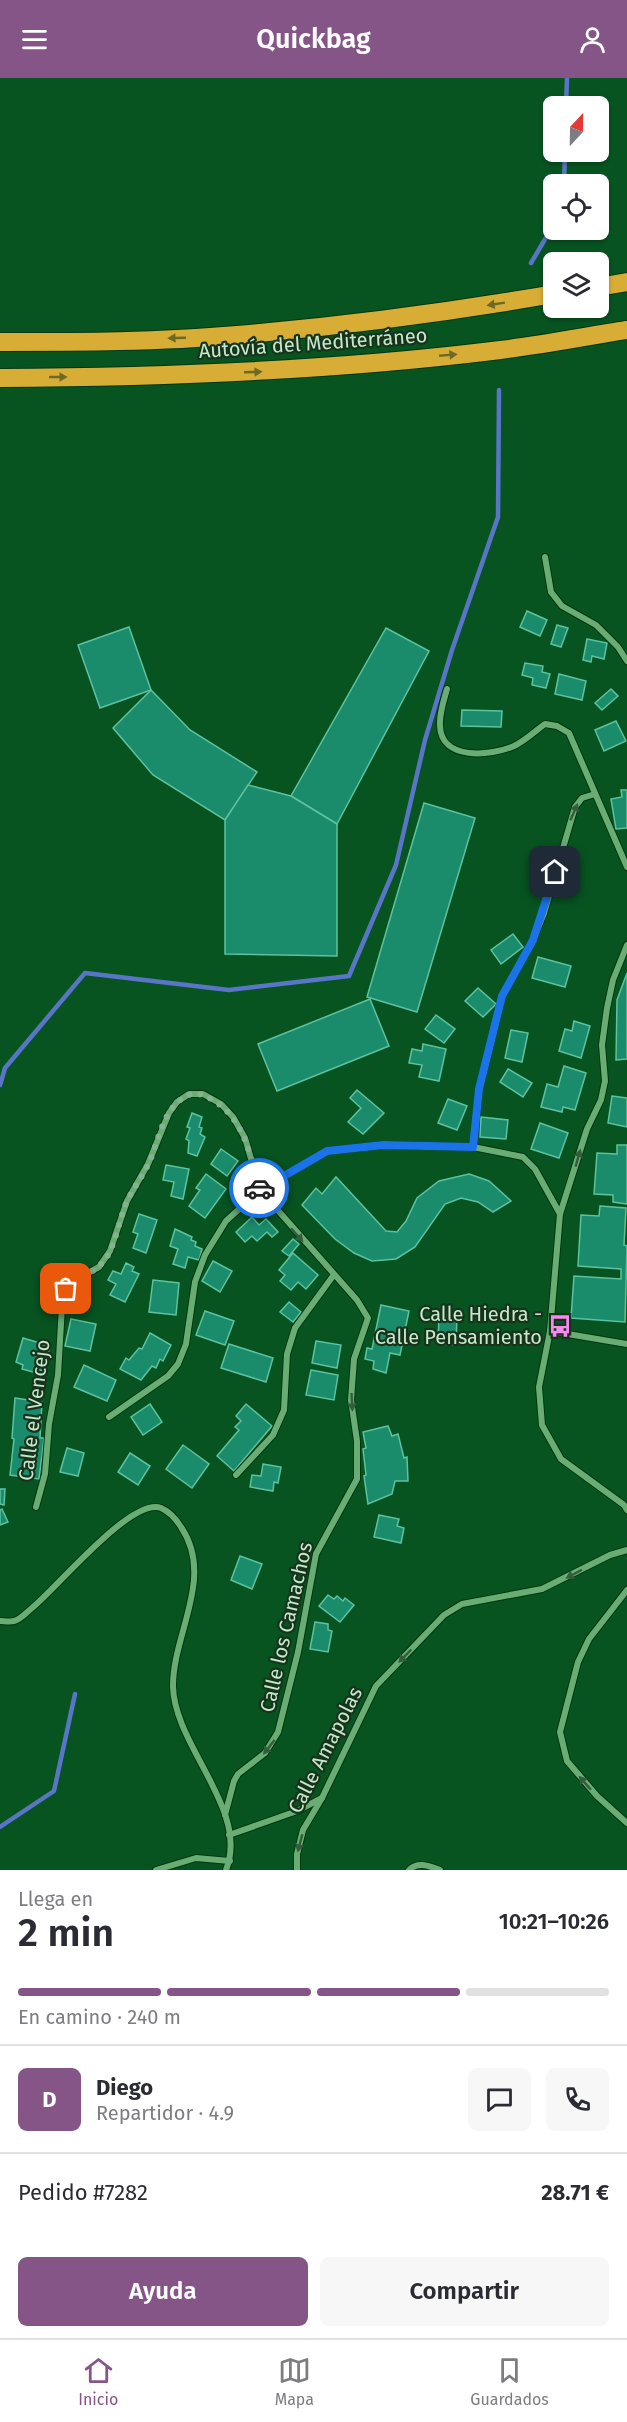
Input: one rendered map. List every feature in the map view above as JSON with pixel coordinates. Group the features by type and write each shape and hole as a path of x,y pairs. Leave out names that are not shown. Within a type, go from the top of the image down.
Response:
{"highway":[{"path":"609,285 627,282"},
{"name":"Autovía del Mediterráneo","path":"0,342 86,342 236,336 486,306 543,296"},
{"name":"Autovía del Mediterráneo","path":"0,378 120,377 275,371 492,351 627,330"}],"street":[{"path":"545,556 551,592 562,606 596,625 618,646 627,661"},
{"path":"447,689 440,727 444,741 455,750 494,753 515,746 545,724 557,726 569,733 627,867"},
{"path":"473,1147 479,1089 502,996 533,940 540,922 575,807 582,798 595,794"},
{"path":"627,945 613,980 606,1008 602,1045 605,1081 601,1100 587,1129 560,1214 550,1331 539,1387 542,1425 561,1459 624,1505 627,1510"},
{"name":"Calle el Vencejo","path":"36,1507 45,1474 49,1424 58,1375 62,1306 66,1289 79,1278 99,1267 110,1251 117,1225 148,1164 169,1113 177,1102 189,1094 203,1094 227,1111 245,1138 260,1190"},
{"path":"109,1418 168,1376 178,1364 186,1344 195,1282 205,1255 226,1221 260,1190 327,1151 383,1145 473,1147 523,1157 535,1169 560,1214"},
{"name":"Calle los Camachos","path":"225,1815 238,1774 265,1753 278,1732 298,1652 316,1554 357,1479 357,1441 351,1400 353,1369 354,1359 368,1318 357,1300 333,1276 260,1190"},
{"path":"236,1475 273,1436 284,1410 287,1354 295,1328 333,1276"},
{"path":"550,1331 627,1344"},
{"path":"0,1621 15,1622 41,1600 105,1536 137,1511 150,1506 163,1509 174,1517 186,1534 192,1550 194,1573 192,1598 175,1667 173,1686 176,1706 183,1727 225,1815 229,1835 230,1861 226,1870"},
{"name":"Calle Amapolas","path":"297,1870 297,1854 303,1830 322,1798 376,1686 444,1615 462,1604 542,1589 610,1555 627,1550"},
{"path":"627,1590 589,1640 578,1662 560,1732 567,1761 597,1796 627,1823"},
{"path":"229,1835 297,1811 322,1798"},
{"path":"156,1870 196,1858 230,1861"},
{"path":"409,1870 412,1866 425,1864 440,1870"}],"building":[{"path":"527,611 547,620 540,636 520,627"},
{"path":"557,625 568,628 561,647 551,644"},
{"path":"129,627 151,690 100,708 78,645"},
{"path":"386,628 429,651 337,824 291,796"},
{"path":"587,639 607,643 604,659 592,656 591,662 583,660"},
{"path":"525,663 543,666 542,672 550,674 546,688 532,685 533,678 522,675"},
{"path":"559,674 586,681 582,700 555,694"},
{"path":"611,689 618,696 602,710 595,703"},
{"path":"151,690 190,730 257,772 225,820 153,775 113,728"},
{"path":"462,710 502,711 501,727 461,726"},
{"path":"616,721 626,741 604,751 595,730"},
{"path":"248,785 291,796 337,824 337,956 225,954 225,820"},
{"path":"621,790 627,790 627,828 616,829 611,799 622,797"},
{"path":"424,803 475,818 417,1012 367,997"},
{"path":"513,934 523,947 501,964 491,950"},
{"path":"538,957 571,966 565,987 532,978"},
{"path":"627,973 627,1059 616,1060 617,1000"},
{"path":"478,988 496,1004 483,1017 465,1001"},
{"path":"370,999 389,1046 277,1091 258,1044"},
{"path":"436,1015 455,1029 444,1043 425,1029"},
{"path":"574,1021 590,1026 581,1058 559,1051 565,1029 572,1031"},
{"path":"511,1030 528,1033 522,1062 505,1058"},
{"path":"423,1044 446,1049 439,1081 419,1077 422,1065 409,1063 412,1049 422,1051"},
{"path":"564,1066 586,1073 575,1110 563,1107 562,1112 541,1107 547,1084 558,1087"},
{"path":"508,1069 532,1083 523,1097 500,1082"},
{"path":"357,1090 384,1113 363,1134 348,1122 361,1108 350,1098"},
{"path":"612,1096 627,1098 627,1127 608,1123"},
{"path":"448,1099 467,1106 457,1130 438,1123"},
{"path":"192,1113 202,1117 199,1127 202,1128 200,1134 205,1137 197,1156 188,1153 189,1141 186,1139"},
{"path":"481,1117 508,1120 506,1139 480,1137"},
{"path":"540,1123 568,1133 559,1158 531,1149"},
{"path":"617,1145 627,1145 627,1204 613,1202 613,1195 594,1194 597,1153 617,1154"},
{"path":"221,1149 238,1161 227,1176 211,1164"},
{"path":"166,1165 189,1169 183,1199 171,1196 174,1182 163,1180"},
{"path":"206,1174 226,1189 205,1218 189,1206 200,1190 196,1188"},
{"path":"469,1174 489,1181 511,1201 493,1212 478,1202 461,1198 445,1204 415,1247 396,1259 372,1261 354,1253 335,1239 302,1205 316,1188 322,1194 336,1177 386,1231 397,1232 406,1221 417,1198 439,1181"},
{"path":"600,1206 626,1208 625,1322 571,1318 574,1276 621,1279 621,1269 578,1266 581,1215 599,1216"},
{"path":"139,1214 157,1220 146,1253 133,1248 138,1234 133,1232"},
{"path":"252,1217 259,1225 266,1219 278,1232 272,1237 267,1232 257,1241 252,1236 245,1242 236,1232"},
{"path":"175,1229 192,1237 191,1240 196,1242 195,1246 202,1249 199,1260 188,1257 185,1268 173,1264 178,1249 170,1246"},
{"path":"293,1239 299,1244 289,1256 282,1251"},
{"path":"293,1253 318,1275 306,1289 298,1282 291,1290 280,1281 285,1275 279,1270"},
{"path":"213,1261 232,1271 220,1292 202,1281"},
{"path":"126,1263 134,1267 132,1271 139,1274 125,1302 110,1295 116,1284 108,1280 113,1271 121,1274"},
{"path":"153,1280 179,1283 176,1315 149,1312"},
{"path":"289,1302 301,1312 293,1322 280,1312"},
{"path":"381,1305 409,1311 400,1355 390,1353 386,1373 373,1369 374,1361 365,1359 367,1348 372,1349"},
{"path":"205,1311 234,1321 225,1345 196,1335"},
{"path":"439,1315 457,1316 456,1345 438,1344"},
{"path":"71,1319 96,1324 90,1351 65,1346"},
{"path":"150,1333 171,1345 163,1361 160,1359 156,1368 152,1366 141,1380 120,1369 126,1358 129,1360 139,1348 142,1349"},
{"path":"23,1338 50,1346 43,1371 38,1369 37,1373 22,1369 23,1365 16,1362"},
{"path":"316,1341 341,1345 337,1368 312,1363"},
{"path":"229,1344 273,1358 266,1382 221,1368"},
{"path":"84,1365 116,1380 107,1401 74,1387"},
{"path":"311,1370 338,1375 334,1400 306,1395"},
{"path":"15,1398 42,1402 40,1438 44,1438 39,1479 10,1475"},
{"path":"150,1404 162,1422 143,1435 131,1417"},
{"path":"246,1404 272,1426 234,1471 217,1456 239,1430 235,1427 241,1421 236,1416"},
{"path":"388,1426 392,1436 398,1434 404,1458 407,1457 408,1481 395,1481 392,1494 368,1504 364,1476 366,1475 363,1449 366,1448 363,1432"},
{"path":"183,1445 209,1464 192,1488 166,1469"},
{"path":"67,1448 84,1453 78,1476 60,1472"},
{"path":"130,1453 150,1466 138,1485 118,1472"},
{"path":"263,1464 281,1467 278,1483 274,1482 273,1491 250,1487 252,1475 261,1476"},
{"path":"0,1489 5,1489 4,1505 0,1504"},
{"path":"2,1509 8,1522 0,1525 0,1510"},
{"path":"379,1515 399,1519 397,1526 404,1528 401,1543 374,1537"},
{"path":"240,1556 262,1564 252,1589 231,1580"},
{"path":"328,1595 334,1599 337,1596 343,1601 345,1598 354,1605 340,1622 319,1606"},
{"path":"315,1622 328,1624 328,1630 332,1631 328,1652 310,1649"}],"waterway":[{"path":"566,96 567,78"},
{"path":"564,174 565,162"},
{"path":"531,263 545,240"},
{"path":"0,1085 5,1068 85,973 229,990 349,976 396,865 425,740 452,650 498,517 499,390"},
{"path":"0,1827 54,1791 75,1694"}],"way so far":[{"path":"66,1289 79,1278 99,1267 110,1251 117,1225 148,1164 169,1113 177,1102 189,1094 203,1094 221,1104 233,1117 245,1138 259,1188"}],"place":[{"name":"Calle Hiedra - Calle Pensamiento","path":"560,1326"}],"route":[{"path":"259,1188 260,1190 327,1151 383,1145 473,1147 479,1089 502,996 533,940 544,913 555,872"}]}
